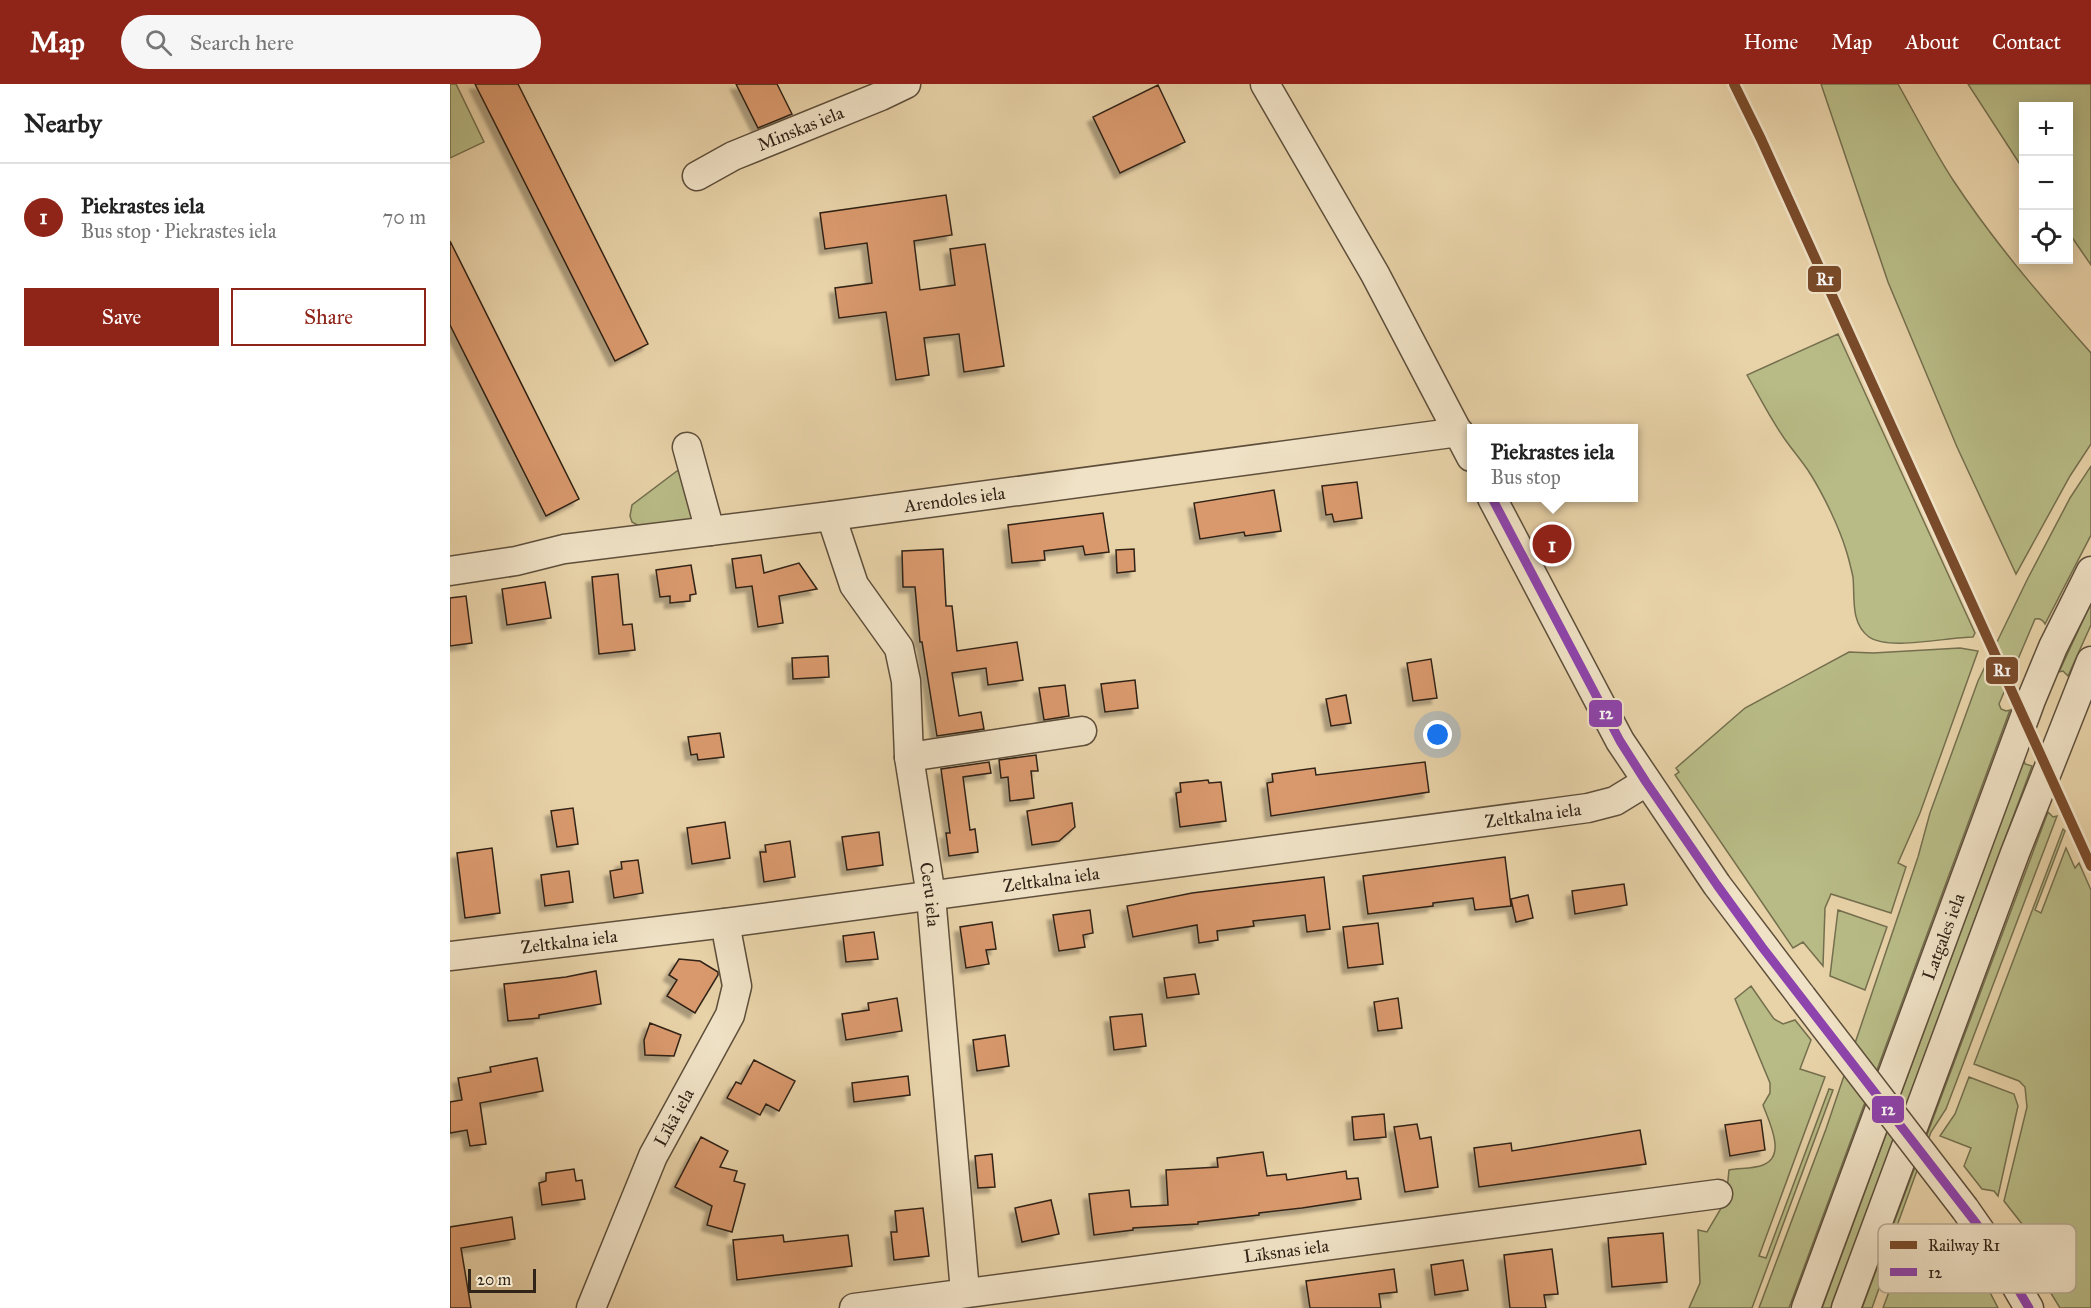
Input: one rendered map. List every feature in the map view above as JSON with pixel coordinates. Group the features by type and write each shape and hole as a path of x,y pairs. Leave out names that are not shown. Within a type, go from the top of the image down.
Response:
{"street":[{"name":"Minskas iela","path":"697,176 733,156 906,84"},
{"path":"1265,84 1375,274 1465,444"},
{"name":"Arendoles iela","path":"450,571 516,561 564,549 831,516 1465,444"},
{"path":"687,447 710,531"},
{"path":"1494,502 1620,741 1646,782 1716,885 1975,1224"},
{"name":"Ceru iela","path":"831,516 854,585 899,648 906,681 909,757 931,896 964,1292"},
{"name":"Latgales iela","path":"1806,1308 2027,710 2053,648 2091,571"},
{"path":"1846,1308 2015,853 2091,661"},
{"path":"909,757 1082,731"},
{"name":"Zeltkalna iela","path":"450,956 725,923 1588,808 1615,801 1646,782"},
{"name":"Līkā iela","path":"591,1308 653,1156 730,1015 737,987 725,923"},
{"name":"Līksnas iela","path":"854,1308 1719,1194"},
{"path":"2020,1293 2029,1308"}],"green space":[{"path":"450,84 456,84 484,142 450,158"},
{"path":"1821,84 1898,84 1938,156 1969,203 2019,269 2091,353 2091,444 2070,476 2016,574 1957,447 1888,282"},
{"path":"1968,84 2091,84 2091,265 2073,239 2073,102 2019,102 2019,163"},
{"path":"1838,334 1975,633 1973,637 1890,643 1869,637 1863,631 1856,617 1850,564 1826,502 1811,475 1769,415 1747,375"},
{"path":"2091,466 2091,535 2045,624 2035,619 1999,704 2001,709 2010,710 1789,1308 1759,1308 1826,1129 1918,857 1930,813 1978,681 2070,498"},
{"path":"677,471 681,471 695,512 692,519 639,526 632,522 630,516 632,505"},
{"path":"2091,603 2091,625 2068,676 2063,671 2059,672"},
{"path":"1960,648 1978,651 1920,813 1898,863 1906,867 1891,913 1831,894 1825,908 1823,966 1803,942 1793,948 1675,775 1679,772 1676,768 1745,708 1849,652 1873,653"},
{"path":"2024,760 2025,764 2032,766 1831,1308 1822,1308"},
{"path":"2048,812 2053,817 2057,816 1946,1109 1931,1132 1898,1224 1894,1224"},
{"path":"2063,829 2065,831 2035,910 2041,913 2066,848 2075,868 2079,863 2091,890 2091,1308 2060,1308 2051,1293 2076,1293 2076,1224 2022,1224 2004,1201 2027,1107 2025,1087 2019,1081 1974,1064"},
{"path":"1838,910 1887,927 1865,990 1830,976"},
{"path":"1751,986 1774,1019 1783,1024 1795,1020 1811,1040 1800,1069 1825,1077 1759,1256 1766,1258 1829,1089 1833,1090 1752,1308 1689,1308 1700,1283 1698,1230 1707,1232 1726,1200 1729,1170 1763,1165 1770,1161 1774,1154 1772,1129 1763,1105 1770,1093 1770,1083 1735,999"},
{"path":"1969,1077 2014,1094 2018,1106 1998,1196 1994,1191 1982,1189 1964,1166 1971,1148 1940,1136 1955,1114"},
{"path":"1878,1265 1878,1291 1872,1308 1862,1308"},
{"path":"1889,1293 1990,1293 1998,1308 1883,1308"}],"building":[{"path":"475,84 518,84 648,344 615,361"},
{"path":"736,84 777,84 792,114 758,128"},
{"path":"1158,85 1185,142 1120,173 1093,117"},
{"path":"946,195 952,235 914,241 920,290 955,285 950,249 985,244 1004,366 964,372 959,334 924,338 929,375 896,380 886,312 839,318 835,288 872,283 867,243 825,249 820,213"},
{"path":"450,241 579,499 546,516 450,325"},
{"path":"1357,482 1362,518 1334,522 1332,514 1326,515 1322,486"},
{"path":"1274,490 1281,531 1245,536 1244,532 1200,539 1194,503"},
{"path":"1103,513 1109,552 1085,555 1083,546 1044,551 1045,560 1012,563 1008,525"},
{"path":"943,549 946,606 952,606 957,651 1017,642 1023,680 988,685 986,668 952,673 959,716 981,712 984,729 937,736 922,642 920,642 915,587 903,587 902,551"},
{"path":"1134,549 1135,571 1117,573 1116,550"},
{"path":"761,555 764,573 799,563 817,589 779,596 783,623 758,627 752,586 736,588 732,559"},
{"path":"691,565 696,594 690,595 690,601 670,603 670,596 660,597 656,570"},
{"path":"618,574 623,625 632,624 635,650 599,654 592,577"},
{"path":"545,582 551,618 507,625 502,589"},
{"path":"466,596 472,643 450,646 450,598"},
{"path":"828,656 829,677 793,679 792,658"},
{"path":"1431,659 1437,698 1413,701 1407,663"},
{"path":"1135,680 1138,708 1105,712 1101,684"},
{"path":"1065,685 1069,716 1044,720 1039,688"},
{"path":"1346,695 1351,723 1331,726 1326,699"},
{"path":"720,733 724,757 698,760 697,754 691,755 688,737"},
{"path":"1036,755 1038,771 1031,771 1034,798 1010,801 1008,777 1001,778 999,760"},
{"path":"989,762 991,773 963,777 970,830 975,829 978,852 949,856 946,833 950,833 941,769"},
{"path":"1425,762 1429,792 1271,816 1267,783 1273,782 1272,774 1315,768 1316,775"},
{"path":"1208,780 1209,783 1221,782 1226,821 1180,827 1176,793 1181,792 1180,783"},
{"path":"1072,803 1075,827 1059,841 1032,845 1027,811"},
{"path":"573,808 578,844 557,847 551,811"},
{"path":"725,822 730,858 692,864 687,828"},
{"path":"879,832 883,865 847,870 842,837"},
{"path":"790,841 795,877 764,882 760,852 766,852 765,845"},
{"path":"492,848 500,913 465,918 457,853"},
{"path":"1505,857 1511,906 1475,910 1473,898 1433,903 1433,906 1368,914 1363,876"},
{"path":"638,860 643,893 614,898 610,871 622,869 621,862"},
{"path":"569,871 573,902 545,906 541,875"},
{"path":"1324,877 1330,929 1307,932 1305,915 1253,921 1254,926 1217,931 1218,940 1199,943 1197,925 1133,937 1127,906 1192,893"},
{"path":"1624,884 1627,905 1575,914 1572,891"},
{"path":"1528,895 1533,918 1516,922 1511,899"},
{"path":"1090,910 1093,933 1083,935 1085,947 1059,951 1053,915"},
{"path":"992,922 996,949 986,950 989,964 966,968 960,927"},
{"path":"1378,923 1383,964 1348,968 1343,927"},
{"path":"874,932 878,959 846,962 843,936"},
{"path":"679,959 700,961 718,972 695,1013 667,996 677,980 669,975"},
{"path":"596,971 601,1004 539,1015 539,1018 508,1021 504,984"},
{"path":"1195,974 1199,994 1167,998 1164,978"},
{"path":"897,998 902,1031 846,1040 842,1014 869,1010 868,1003"},
{"path":"1398,998 1402,1028 1378,1031 1374,1002"},
{"path":"1142,1014 1146,1046 1114,1050 1110,1017"},
{"path":"650,1023 681,1035 674,1056 645,1055 644,1040"},
{"path":"1005,1035 1009,1066 977,1071 973,1040"},
{"path":"537,1058 543,1091 480,1103 486,1144 470,1146 467,1130 450,1133 450,1102 462,1100 458,1078 491,1072 490,1067"},
{"path":"754,1060 795,1081 779,1111 766,1104 760,1115 727,1098 736,1082 741,1084"},
{"path":"908,1076 910,1095 854,1102 852,1083"},
{"path":"1384,1114 1386,1137 1354,1140 1352,1117"},
{"path":"1761,1120 1765,1150 1730,1156 1725,1125"},
{"path":"1417,1124 1420,1139 1431,1137 1438,1187 1405,1192 1394,1127"},
{"path":"1640,1130 1646,1164 1479,1187 1474,1148 1511,1143 1512,1151"},
{"path":"701,1137 728,1151 720,1167 737,1171 734,1181 745,1184 732,1232 707,1225 712,1206 675,1187"},
{"path":"1263,1152 1267,1176 1286,1174 1287,1180 1346,1171 1347,1179 1358,1178 1361,1199 1198,1222 1198,1224 1133,1228 1133,1230 1094,1235 1089,1194 1129,1190 1131,1207 1168,1205 1166,1170 1218,1167 1217,1158"},
{"path":"992,1154 995,1187 978,1188 975,1156"},
{"path":"574,1169 576,1181 582,1180 585,1199 542,1205 539,1183 546,1181 546,1173"},
{"path":"1051,1200 1059,1234 1022,1242 1015,1208"},
{"path":"923,1208 929,1256 894,1260 891,1232 897,1232 895,1211"},
{"path":"512,1217 515,1239 461,1248 471,1308 450,1308 450,1227"},
{"path":"1663,1233 1667,1282 1612,1287 1608,1238"},
{"path":"783,1235 784,1242 848,1235 852,1266 737,1280 733,1240"},
{"path":"1552,1249 1558,1294 1544,1295 1546,1308 1510,1308 1504,1255"},
{"path":"1463,1260 1468,1290 1435,1295 1431,1265"},
{"path":"1394,1269 1397,1292 1379,1294 1381,1308 1310,1308 1306,1281"}],"rail line":[{"name":"R1","path":"1734,84 2091,866"}],"transit line":[{"name":"12","path":"1494,502 1620,741 1646,782 1762,947 1977,1224"},
{"name":"12","path":"2020,1293 2029,1308"}],"place":[{"name":"Piekrastes iela","path":"1552,544"}]}
